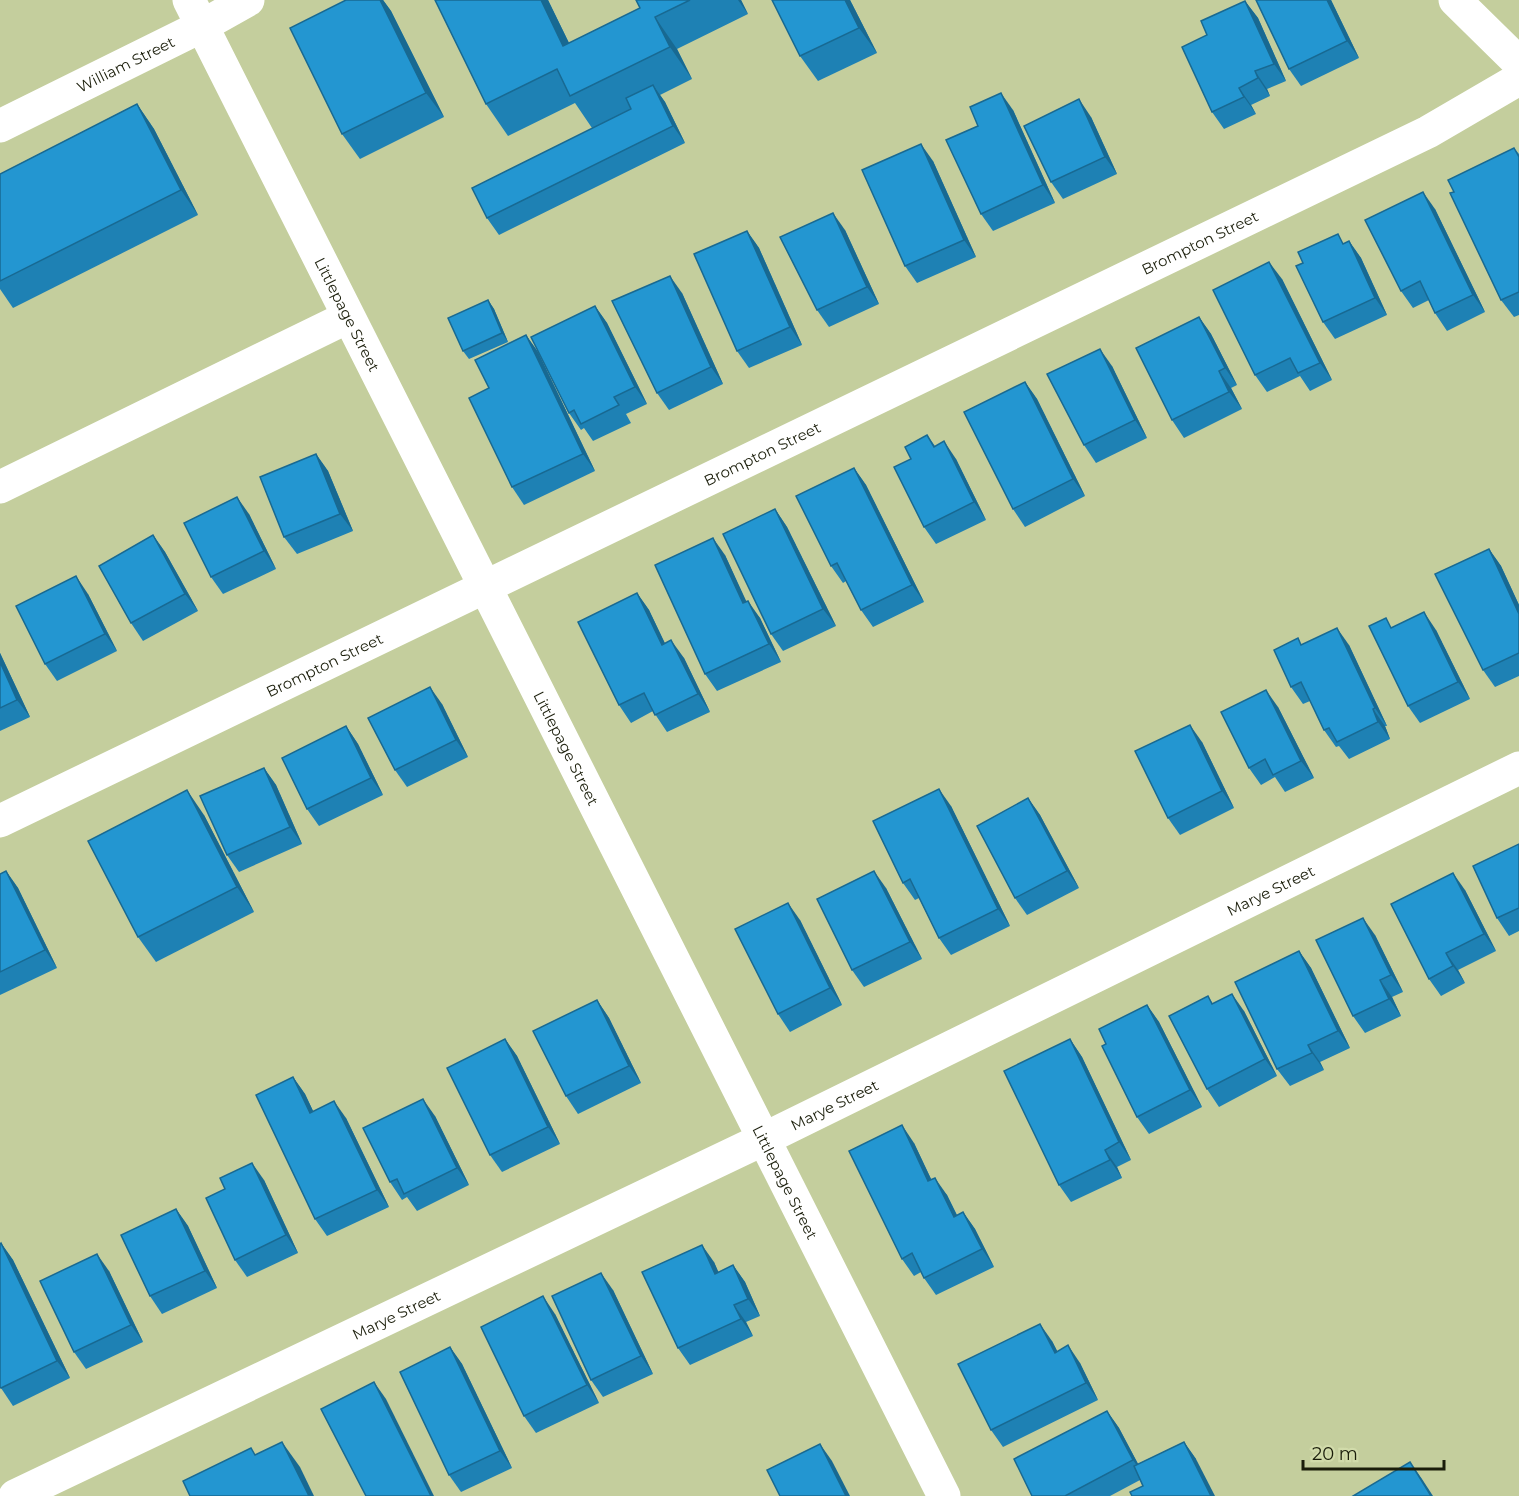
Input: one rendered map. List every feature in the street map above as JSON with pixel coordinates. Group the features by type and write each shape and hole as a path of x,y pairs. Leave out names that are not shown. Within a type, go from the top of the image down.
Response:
{"street":[{"name":"William Street","path":"0,126 195,13 248,0"},
{"path":"1455,0 1519,63"},
{"name":"Littlepage Street","path":"195,13 944,1496"},
{"name":"Brompton Street","path":"0,821 1428,132 1519,79"},
{"path":"0,487 348,317"},
{"name":"Marye Street","path":"15,1496 764,1139 1519,768"}],"building":[{"path":"346,0 380,0 426,93 342,134 290,28"},
{"path":"435,0 541,0 563,46 640,8 636,0 690,0 655,17 670,47 570,96 557,69 486,104"},
{"path":"772,0 845,0 859,28 800,56"},
{"path":"1256,0 1327,0 1347,41 1289,69"},
{"path":"1245,1 1274,64 1255,71 1258,78 1239,88 1244,97 1212,112 1182,47 1207,35 1201,21"},
{"path":"653,85 673,126 487,218 472,188 631,109 626,98"},
{"path":"1001,93 1043,185 981,214 946,140 978,126 970,107"},
{"path":"1079,99 1105,157 1051,182 1024,126"},
{"path":"137,104 181,190 0,281 0,174"},
{"path":"921,144 964,240 905,266 862,170"},
{"path":"1514,148 1519,157 1519,292 1501,300 1450,193 1454,192 1448,180"},
{"path":"1423,192 1473,295 1435,313 1420,281 1401,291 1365,220"},
{"path":"833,213 867,287 817,310 780,237"},
{"path":"747,231 790,327 737,351 694,254"},
{"path":"1338,234 1343,244 1349,241 1375,298 1323,322 1296,266 1303,263 1298,252"},
{"path":"1269,262 1320,363 1298,373 1290,358 1255,375 1213,290"},
{"path":"670,276 711,367 657,393 612,301"},
{"path":"488,300 502,333 463,351 448,318"},
{"path":"595,306 635,387 614,397 619,405 581,424 574,410 569,413 531,337"},
{"path":"1199,317 1225,368 1219,371 1229,392 1172,420 1136,348"},
{"path":"526,335 583,454 512,487 469,398 489,388 475,360"},
{"path":"1100,349 1135,420 1084,445 1047,374"},
{"path":"1025,382 1073,479 1013,509 964,412"},
{"path":"927,435 934,447 944,441 974,502 924,527 894,467 911,459 905,447"},
{"path":"316,454 340,514 284,537 260,477"},
{"path":"854,468 912,585 861,610 837,563 831,566 796,496"},
{"path":"237,497 264,551 211,577 184,523"},
{"path":"775,509 823,609 771,634 723,534"},
{"path":"153,535 185,594 131,623 99,566"},
{"path":"713,538 743,603 748,601 769,644 705,674 655,565"},
{"path":"1489,549 1519,614 1519,653 1483,670 1435,574"},
{"path":"76,576 105,634 45,664 16,606"},
{"path":"637,593 662,645 671,640 698,694 655,715 644,693 619,705 578,622"},
{"path":"1424,612 1458,682 1408,706 1369,626 1386,618 1391,628"},
{"path":"1337,628 1375,708 1373,709 1378,722 1337,742 1329,728 1324,730 1301,682 1291,687 1274,650 1298,638 1301,645"},
{"path":"0,662 17,700 0,708"},
{"path":"430,687 456,740 395,770 368,718"},
{"path":"1266,690 1301,761 1273,775 1265,759 1249,768 1221,712"},
{"path":"1190,725 1222,791 1168,818 1135,751"},
{"path":"346,726 371,778 307,809 282,758"},
{"path":"264,768 290,827 227,855 200,796"},
{"path":"939,789 998,909 939,938 910,879 903,883 873,821"},
{"path":"187,790 237,887 138,937 88,841"},
{"path":"1028,798 1067,871 1015,898 977,826"},
{"path":"1519,844 1519,908 1497,918 1473,866"},
{"path":"6,871 45,950 0,972 0,874"},
{"path":"874,871 910,942 852,970 817,899"},
{"path":"1453,873 1484,934 1446,953 1453,966 1429,979 1391,904"},
{"path":"788,903 830,988 778,1014 735,929"},
{"path":"1363,918 1391,975 1380,980 1389,999 1353,1016 1316,940"},
{"path":"1299,951 1338,1031 1308,1045 1312,1053 1277,1069 1235,982"},
{"path":"1232,994 1265,1059 1207,1089 1169,1016 1208,996 1212,1004"},
{"path":"597,1000 629,1066 566,1096 533,1031"},
{"path":"1147,1005 1190,1090 1137,1117 1102,1046 1106,1044 1099,1029"},
{"path":"505,1039 548,1127 490,1155 447,1068"},
{"path":"1070,1039 1119,1142 1105,1150 1110,1160 1059,1185 1004,1071"},
{"path":"293,1077 310,1113 334,1101 377,1190 315,1219 256,1095"},
{"path":"423,1099 457,1168 404,1194 397,1179 390,1182 363,1128"},
{"path":"902,1125 928,1181 935,1178 954,1217 963,1212 982,1249 924,1278 912,1253 902,1259 849,1151"},
{"path":"252,1163 286,1235 235,1260 206,1198 225,1189 220,1178"},
{"path":"176,1209 205,1271 150,1296 121,1235"},
{"path":"0,1244 57,1361 1,1388"},
{"path":"702,1245 715,1274 733,1265 748,1299 734,1305 741,1319 678,1348 642,1272"},
{"path":"97,1254 131,1325 74,1352 40,1281"},
{"path":"601,1273 641,1356 591,1380 552,1296"},
{"path":"543,1296 587,1385 524,1416 481,1327"},
{"path":"1040,1324 1055,1353 1068,1345 1086,1383 991,1430 958,1364"},
{"path":"450,1347 500,1451 449,1475 400,1372"},
{"path":"374,1382 431,1496 366,1496 321,1409"},
{"path":"1107,1411 1133,1460 1065,1496 1032,1496 1014,1459"},
{"path":"282,1442 309,1496 190,1496 183,1481 251,1448 255,1455"},
{"path":"1184,1442 1211,1496 1132,1496 1130,1492 1143,1486 1134,1466"},
{"path":"820,1444 846,1496 780,1496 767,1470"},
{"path":"1410,1462 1431,1496 1353,1496"}]}
